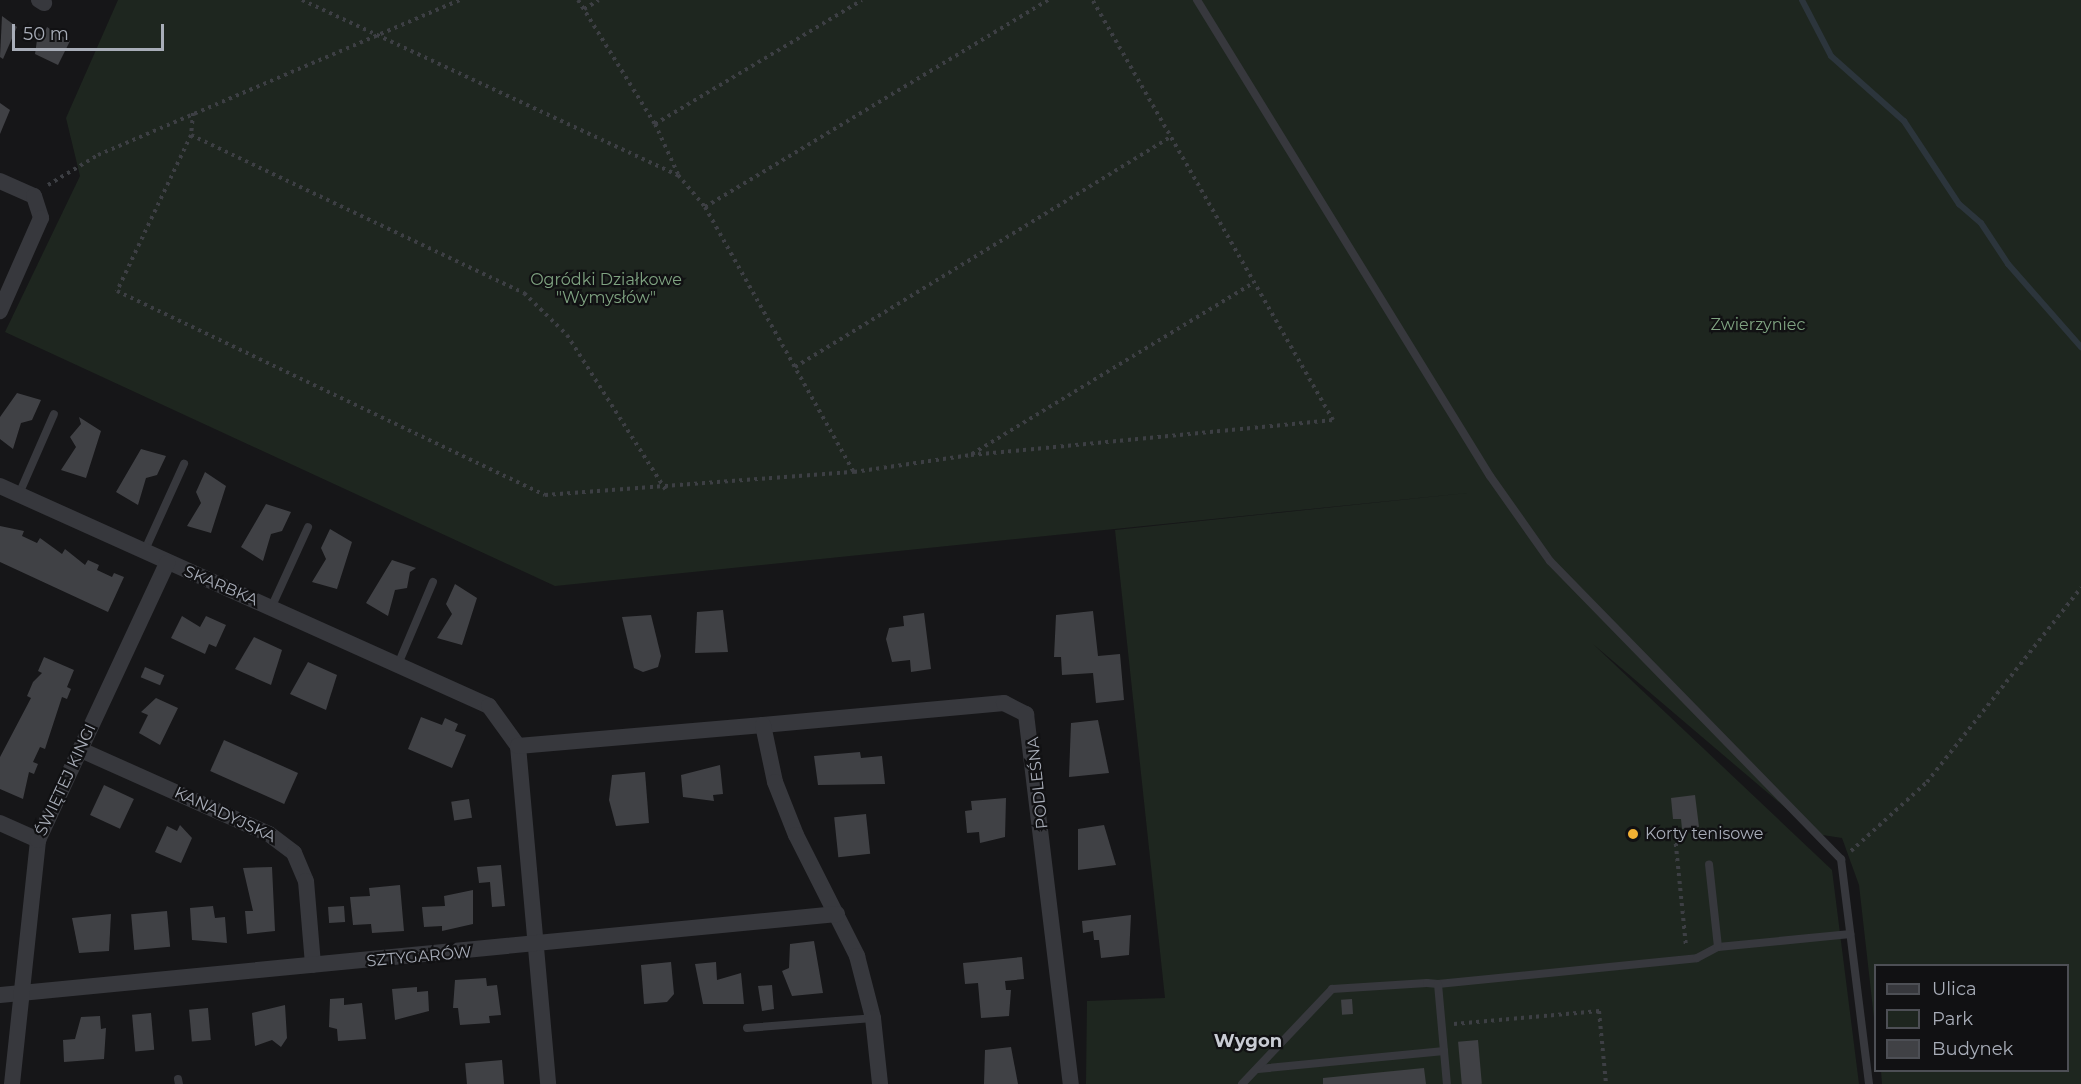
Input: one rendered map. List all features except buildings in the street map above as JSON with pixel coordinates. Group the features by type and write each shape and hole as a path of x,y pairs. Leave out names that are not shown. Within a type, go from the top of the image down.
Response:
{"street":[{"path":"0,181 34,196 40,218 0,311"},
{"name":"SKARBKA","path":"0,486 166,563 445,682 489,706 518,746"},
{"name":"ŚWIĘTEJ KINGI","path":"12,1084 38,840 166,563"},
{"name":"PODLEŚNA","path":"518,746 1004,703 1026,714 1032,725 1071,1084"},
{"path":"763,725 775,782 796,835 857,956 873,1018 880,1084"},
{"path":"518,746 548,1084"},
{"name":"KANADYJSKA","path":"81,750 269,834 294,853 306,881 313,965"},
{"path":"0,822 38,840"},
{"name":"SZTYGARÓW","path":"0,995 536,946 837,914"}],"lane":[{"path":"1197,0 1490,476 1550,561 1841,859 1869,1084"},
{"path":"19,494 54,414"},
{"path":"144,552 184,464"},
{"path":"271,608 308,527"},
{"path":"399,663 433,582"},
{"path":"1708,864 1718,947"},
{"path":"1242,1084 1332,989 1438,984 1688,961 1718,947 1850,934"},
{"path":"1438,984 1447,1084"},
{"path":"747,1028 873,1018"},
{"path":"1258,1069 1444,1051"}],"path":[{"path":"302,0 678,175"},
{"path":"34,196 98,155 193,113 381,36 460,0"},
{"path":"579,0 655,124 678,175 705,207 854,472"},
{"path":"584,9 598,0"},
{"path":"655,124 862,0"},
{"path":"705,207 1048,0"},
{"path":"193,113 191,135 117,291 545,495 665,489 854,472 971,454 1333,420 1169,138 1092,0"},
{"path":"191,135 524,293 567,335 665,489"},
{"path":"795,367 1169,138"},
{"path":"971,454 1253,283"},
{"path":"1841,859 1927,782 2081,588"},
{"path":"1675,836 1688,961"},
{"path":"1441,1025 1599,1011 1606,1084"}],"green space":[{"path":"118,0 2081,0 2081,1084 1882,1084 1881,1072 2069,1072 2069,964 1874,964 1874,1018 1859,885 1842,838 1816,834 1593,644 1832,870 1859,1084 1086,1084 1087,1001 1165,998 1115,530 1477,492 555,586 5,332 80,176 66,118"}],"waterway":[{"path":"1802,0 1831,56 1904,121 1959,204 1981,223 2008,264 2081,347"}],"place":[{"name":"Korty tenisowe","path":"1633,834"}],"district":[{"name":"Wygon","path":"1248,1041"}],"park label":[{"name":"Ogródki Działkowe \"Wymysłów\"","path":"606,289"},
{"name":"Zwierzyniec","path":"1758,325"}]}
